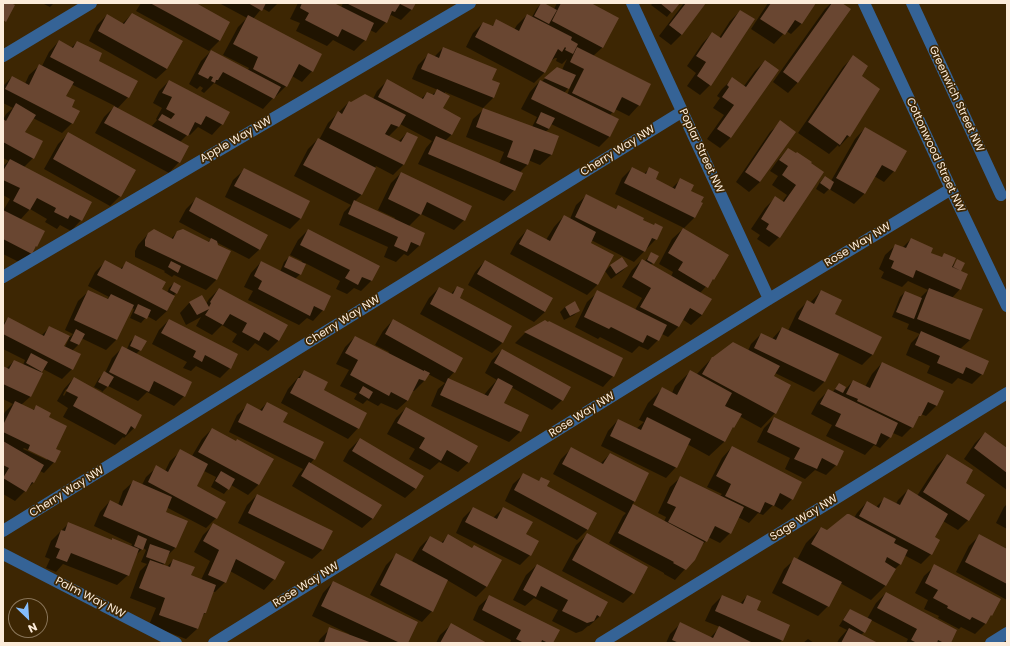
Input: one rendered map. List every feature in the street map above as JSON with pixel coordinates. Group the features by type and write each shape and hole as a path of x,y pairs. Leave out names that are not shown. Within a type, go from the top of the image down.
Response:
{"street":[{"path":"3,56 91,3"},
{"name":"Apple Way NW","path":"3,277 470,3"},
{"name":"Poplar Street NW","path":"632,3 769,299"},
{"name":"Cottonwood Street NW","path":"864,3 1007,306"},
{"name":"Greenwich Street NW","path":"912,3 1001,196"},
{"name":"Cherry Way NW","path":"3,532 683,111"},
{"name":"Rose Way NW","path":"214,643 769,299 951,189"},
{"name":"Sage Way NW","path":"601,643 1007,393"},
{"name":"Palm Way NW","path":"3,554 176,643"},
{"path":"991,643 1007,633"}],"building":[{"path":"3,3 11,3 15,5 6,22 3,20"},
{"path":"150,3 196,3 230,22 220,41"},
{"path":"248,3 266,3 262,11"},
{"path":"302,3 334,3 374,23 366,41 342,29 338,37 305,20 309,13 300,8"},
{"path":"346,3 416,3 412,10 400,4 395,12 392,11 387,23"},
{"path":"541,3 544,3 557,10 549,24 534,16"},
{"path":"561,3 591,3 619,18 603,48 552,21"},
{"path":"660,3 680,3 672,13"},
{"path":"686,3 706,3 682,35 669,25"},
{"path":"771,3 816,3 802,24 795,20 785,35 760,19"},
{"path":"832,3 842,3 851,9 798,83 783,72"},
{"path":"740,10 755,19 711,86 697,76 706,62 696,56 712,32 721,38"},
{"path":"132,13 183,41 167,69 98,31 107,14 124,24"},
{"path":"527,14 572,37 571,40 578,44 573,54 565,50 565,47 562,52 558,49 545,73 475,37 483,22 493,26 496,19 519,31"},
{"path":"248,15 322,54 313,72 299,64 287,87 253,69 258,57 233,44"},
{"path":"59,40 73,48 77,41 102,53 99,61 138,81 129,98 50,57"},
{"path":"443,47 497,69 492,80 500,83 494,98 421,69 428,53 439,58"},
{"path":"577,47 651,84 640,106 622,97 614,113 572,93 584,69 570,62"},
{"path":"211,50 281,87 274,99 223,72 215,83 211,81 213,77 210,76 208,79 198,74"},
{"path":"853,55 868,66 862,76 880,89 850,137 847,135 840,145 808,122"},
{"path":"765,60 779,70 731,138 717,129 734,105 722,97 729,87 727,85 732,77 746,87"},
{"path":"39,64 74,82 66,96 75,100 72,107 80,111 73,124 5,89 12,76 29,85"},
{"path":"557,67 576,75 569,89 544,78"},
{"path":"387,79 423,99 427,92 434,95 437,89 450,96 443,108 461,118 452,135 378,97"},
{"path":"169,80 230,112 223,125 206,116 201,125 195,122 188,136 158,120 162,114 171,119 175,114 166,109 172,97 162,93"},
{"path":"540,80 619,119 610,137 531,99"},
{"path":"365,94 406,115 399,127 391,124 385,134 401,142 407,132 418,137 404,165 329,128 338,111 342,114 349,101 351,102"},
{"path":"16,103 36,115 25,132 43,141 34,159 3,142 3,119 6,121"},
{"path":"114,106 189,146 180,163 104,123"},
{"path":"483,108 559,136 552,155 534,149 528,165 507,157 513,141 476,127"},
{"path":"541,112 555,118 549,129 536,123"},
{"path":"780,120 796,132 760,182 745,172"},
{"path":"865,127 907,151 895,172 882,165 865,194 836,178"},
{"path":"68,132 136,170 121,197 53,159"},
{"path":"436,136 523,173 515,191 428,154"},
{"path":"318,138 376,168 362,195 303,165"},
{"path":"788,148 812,162 811,163 824,172 780,238 766,229 769,224 761,219 775,196 784,202 796,185 782,175 788,166 779,160"},
{"path":"10,159 92,202 82,221 70,215 68,219 54,212 56,208 37,198 30,210 13,201 20,188 3,180 3,171"},
{"path":"632,167 646,174 649,167 659,172 656,179 675,189 680,178 694,185 691,191 704,197 701,202 703,203 695,218 624,183"},
{"path":"244,168 310,201 301,219 234,186"},
{"path":"401,172 472,206 465,221 427,202 421,215 388,199"},
{"path":"825,176 834,182 830,190 820,183"},
{"path":"586,194 616,209 618,205 644,218 643,220 663,227 657,240 652,238 645,252 575,217"},
{"path":"196,197 268,235 260,250 189,211"},
{"path":"354,200 425,233 420,246 411,242 407,252 394,246 398,237 348,214"},
{"path":"3,210 45,231 32,254 3,239"},
{"path":"564,215 596,232 591,243 614,255 598,285 519,244 527,229 550,241"},
{"path":"683,228 729,255 708,288 678,270 683,262 668,253"},
{"path":"154,229 173,239 177,231 183,229 209,242 211,238 217,241 218,245 231,251 217,280 145,246 145,240 148,233"},
{"path":"308,229 380,266 372,281 362,277 358,285 345,278 350,270 300,245"},
{"path":"911,238 933,248 931,253 942,257 944,253 956,258 952,267 968,274 961,290 916,270 913,278 891,268 894,261 889,259 895,244 906,248"},
{"path":"651,252 659,256 654,264 647,260"},
{"path":"289,256 306,264 301,275 284,267"},
{"path":"622,257 628,266 616,274 610,265"},
{"path":"642,259 712,299 702,315 690,308 679,327 640,307 651,288 632,277"},
{"path":"957,259 965,263 961,271 953,267"},
{"path":"105,260 122,269 126,261 166,282 162,289 175,296 167,311 97,275"},
{"path":"485,260 553,298 545,312 477,274"},
{"path":"171,261 181,266 178,273 168,267"},
{"path":"261,261 331,296 324,311 314,306 310,316 258,289 262,281 254,276"},
{"path":"174,282 181,286 177,294 170,290"},
{"path":"457,286 464,289 460,298 512,326 503,343 430,304 439,287 453,294"},
{"path":"219,288 288,325 279,341 264,332 259,341 242,332 247,323 230,314 223,325 205,315 209,309 197,315 189,302 202,295 209,307 210,302"},
{"path":"929,288 983,309 970,340 917,319"},
{"path":"88,290 108,299 111,294 134,305 117,340 74,320"},
{"path":"597,290 667,325 659,341 647,335 643,343 611,327 609,329 584,317"},
{"path":"821,290 842,300 835,314 882,337 873,355 798,319 807,300 814,304"},
{"path":"905,291 922,298 914,319 896,312"},
{"path":"575,301 580,311 570,316 565,307"},
{"path":"138,304 151,310 147,319 134,313"},
{"path":"8,317 44,336 49,326 70,336 64,346 81,354 73,370 3,334 3,327"},
{"path":"169,319 238,354 231,369 205,355 202,362 193,357 196,351 161,333"},
{"path":"393,319 463,358 455,373 385,334"},
{"path":"545,320 623,358 614,377 524,332"},
{"path":"782,327 839,354 825,382 754,348 761,333 776,340"},
{"path":"76,329 85,334 79,345 70,341"},
{"path":"921,331 989,361 983,375 966,367 963,374 937,363 940,356 915,345"},
{"path":"135,335 147,341 141,351 130,346"},
{"path":"355,336 430,373 425,381 419,379 408,401 391,392 389,396 350,375 358,360 345,353"},
{"path":"733,342 780,366 774,376 791,385 776,414 702,374 712,357"},
{"path":"122,346 192,382 185,397 154,381 149,392 109,372"},
{"path":"502,349 571,387 563,401 494,363"},
{"path":"31,353 48,362 42,372 26,363"},
{"path":"14,360 43,373 31,397 3,384 3,366 9,369"},
{"path":"882,362 944,391 937,406 928,402 913,428 857,401 858,399 846,394 853,380 870,388"},
{"path":"304,370 328,382 324,390 367,413 359,429 290,393"},
{"path":"690,370 732,393 725,406 742,414 725,442 653,405 662,387 677,395"},
{"path":"104,371 114,377 108,387 98,382"},
{"path":"74,377 142,415 135,429 131,426 126,435 73,406 78,397 66,391"},
{"path":"448,378 488,396 498,378 513,386 504,403 529,415 521,432 440,395"},
{"path":"839,383 846,387 843,393 835,389"},
{"path":"363,386 373,392 369,399 359,393"},
{"path":"828,389 898,423 891,438 881,433 876,445 835,426 841,414 820,404"},
{"path":"15,401 34,410 36,405 51,413 49,417 67,426 56,449 61,451 55,463 28,450 30,445 3,432 3,425"},
{"path":"267,402 288,413 283,422 324,442 315,460 238,422 247,403 262,411"},
{"path":"406,407 478,446 469,463 447,450 441,461 419,448 425,438 397,423"},
{"path":"647,417 691,439 677,468 610,436 618,419 641,430"},
{"path":"774,417 844,451 837,466 822,458 817,469 794,459 800,448 767,432"},
{"path":"212,428 236,441 237,439 274,459 259,485 198,452"},
{"path":"985,432 1007,448 1007,473 974,448"},
{"path":"360,438 424,476 416,489 352,451"},
{"path":"3,441 44,465 34,483 32,482 26,492 3,478 9,468 3,465"},
{"path":"732,446 802,482 793,500 780,493 774,506 765,502 760,513 725,496 731,484 716,476"},
{"path":"571,447 603,464 610,453 649,473 635,502 562,464"},
{"path":"180,449 208,464 197,486 226,502 217,519 148,482 156,465 168,472"},
{"path":"947,454 973,470 966,483 985,495 969,521 923,492"},
{"path":"309,462 382,505 373,519 301,476"},
{"path":"221,471 235,479 229,490 215,481"},
{"path":"523,473 539,481 541,477 550,481 547,486 597,513 588,530 514,490"},
{"path":"680,476 744,507 731,534 715,526 707,542 668,522 676,507 667,503"},
{"path":"133,480 172,497 166,512 188,521 176,548 103,516 110,500 122,506"},
{"path":"908,489 948,514 935,537 940,540 932,555 859,516 867,501 879,508 884,497 900,505"},
{"path":"257,494 333,531 323,550 248,513"},
{"path":"633,504 704,542 695,560 686,570 673,563 674,562 618,533"},
{"path":"473,507 497,519 503,507 533,522 526,534 539,541 531,556 465,522"},
{"path":"847,514 896,539 894,543 908,550 901,565 887,557 885,562 896,569 886,586 811,544 821,527 827,530"},
{"path":"68,522 139,549 129,576 71,553 67,562 56,558 60,549 55,547 61,530 65,531"},
{"path":"213,523 285,562 275,580 236,559 226,583 208,575 219,550 203,541"},
{"path":"587,533 648,567 634,594 572,560"},
{"path":"448,534 472,548 474,545 502,560 487,587 422,550 430,536 443,543"},
{"path":"979,534 1007,549 1007,584 965,562"},
{"path":"138,535 147,539 143,550 134,546"},
{"path":"150,544 170,551 165,564 146,557"},
{"path":"396,553 448,580 433,612 380,585"},
{"path":"794,557 842,582 829,607 782,583"},
{"path":"173,559 195,567 191,575 216,585 206,613 204,613 198,629 159,615 165,598 139,588 150,560 170,567"},
{"path":"537,564 608,602 600,617 597,615 594,621 587,623 562,611 568,600 541,586 536,597 523,590"},
{"path":"934,564 1001,599 986,624 972,617 970,620 947,608 948,606 933,598 938,590 925,583"},
{"path":"333,581 418,622 408,643 400,643 321,606"},
{"path":"886,592 957,630 951,643 944,643 938,640 937,643 917,643 911,640 917,629 877,608"},
{"path":"489,595 560,630 553,643 548,643 542,640 541,643 524,643 516,639 521,630 482,610"},
{"path":"722,595 743,604 747,595 761,601 757,610 790,625 783,641 715,611"},
{"path":"850,609 872,620 865,633 843,620"},
{"path":"680,622 713,638 719,626 753,643 679,643 672,640"},
{"path":"451,623 487,643 440,643"},
{"path":"329,627 372,643 324,643"},
{"path":"849,628 878,643 841,643"}]}
